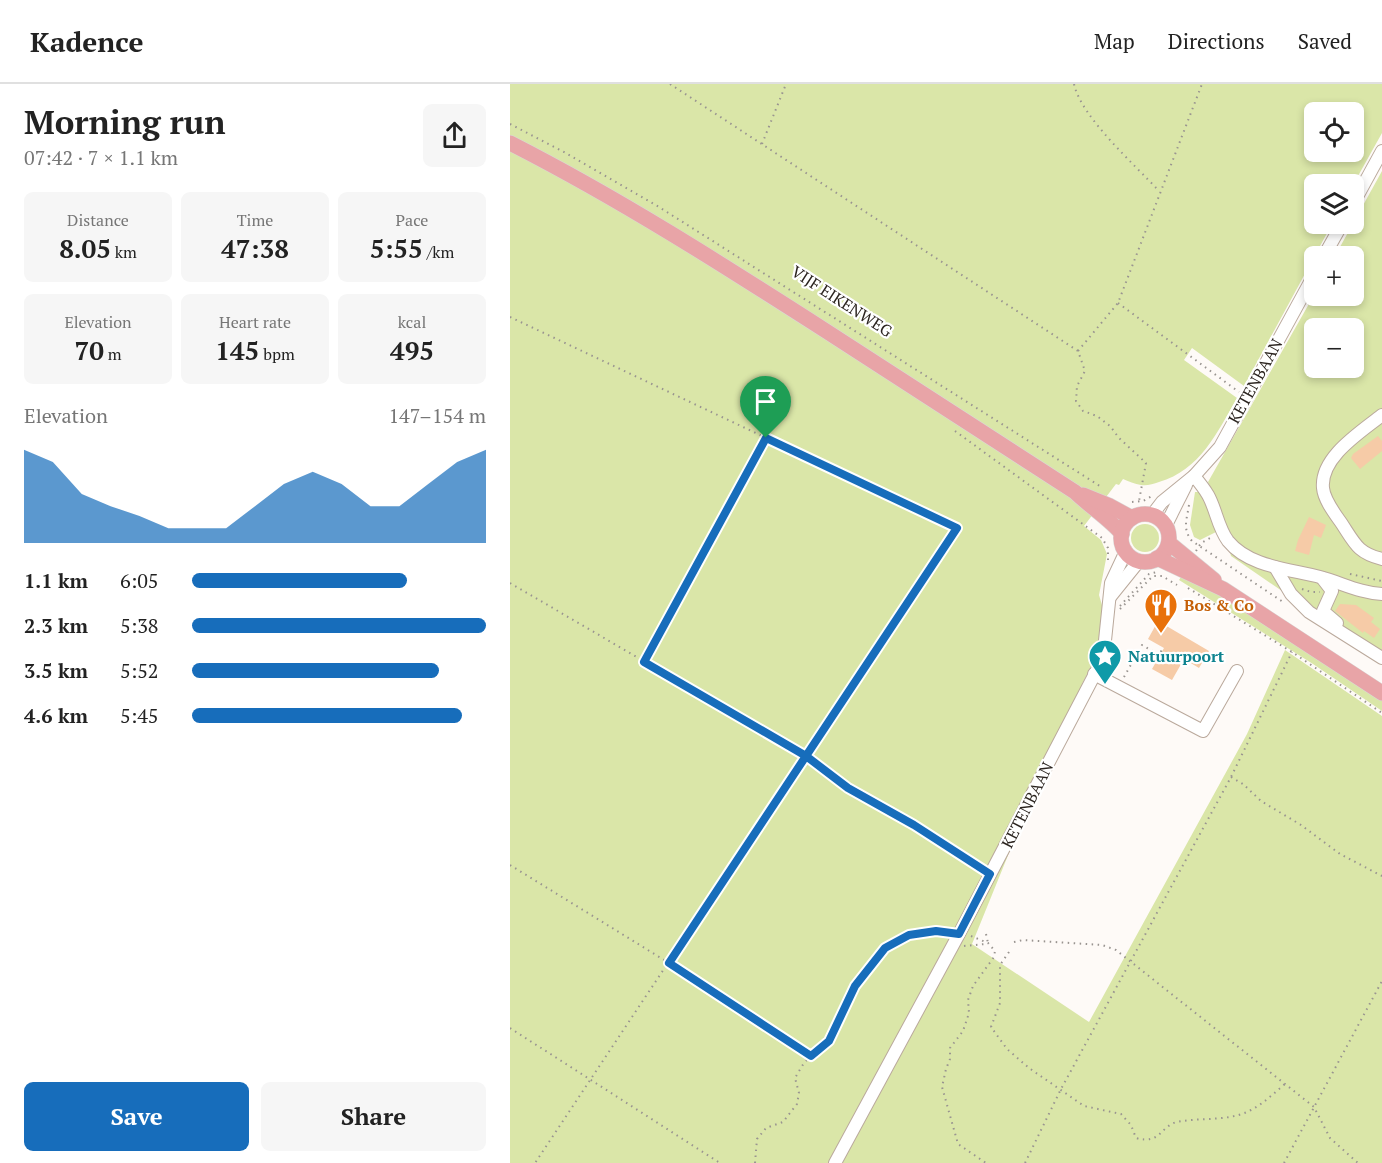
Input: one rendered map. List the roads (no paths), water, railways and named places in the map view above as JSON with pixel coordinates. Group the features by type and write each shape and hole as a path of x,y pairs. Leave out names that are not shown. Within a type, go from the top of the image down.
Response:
{"main road":[{"name":"VIJF EIKENWEG","path":"510,143 615,199 724,265 1075,492 1118,528 1122,534"},
{"name":"VIJF EIKENWEG","path":"1075,492 1132,518"},
{"path":"1142,514 1152,515 1166,525 1169,534 1168,543 1157,558 1145,562 1139,561 1126,551 1122,543 1122,534 1125,525 1132,518 1142,514"},
{"path":"1168,543 1207,572 1223,589"},
{"path":"1157,558 1223,589 1382,693"}],"street":[{"path":"1364,184 1382,151"},
{"name":"KETENBAAN","path":"1152,515 1162,502 1191,479 1220,447 1304,292"},
{"path":"1382,415 1336,452 1325,472 1322,489 1358,549 1368,556 1382,559"},
{"path":"1191,479 1208,495 1226,538 1235,549 1275,567 1358,591 1382,594"},
{"name":"KETENBAAN","path":"1166,525 1191,479"},
{"name":"KETENBAAN","path":"835,1163 959,934 1094,674 1104,650 1113,616 1110,597 1113,577 1126,551"},
{"path":"1110,597 1139,561"},
{"path":"1275,567 1298,602 1323,622 1382,658"},
{"path":"1323,611 1329,583"},
{"path":"1298,602 1323,611 1350,637"},
{"path":"1094,674 1203,731 1238,671"}],"place":[{"name":"Bos & Co","path":"1161,634"},
{"name":"Natuurpoort","path":"1105,685"}]}
